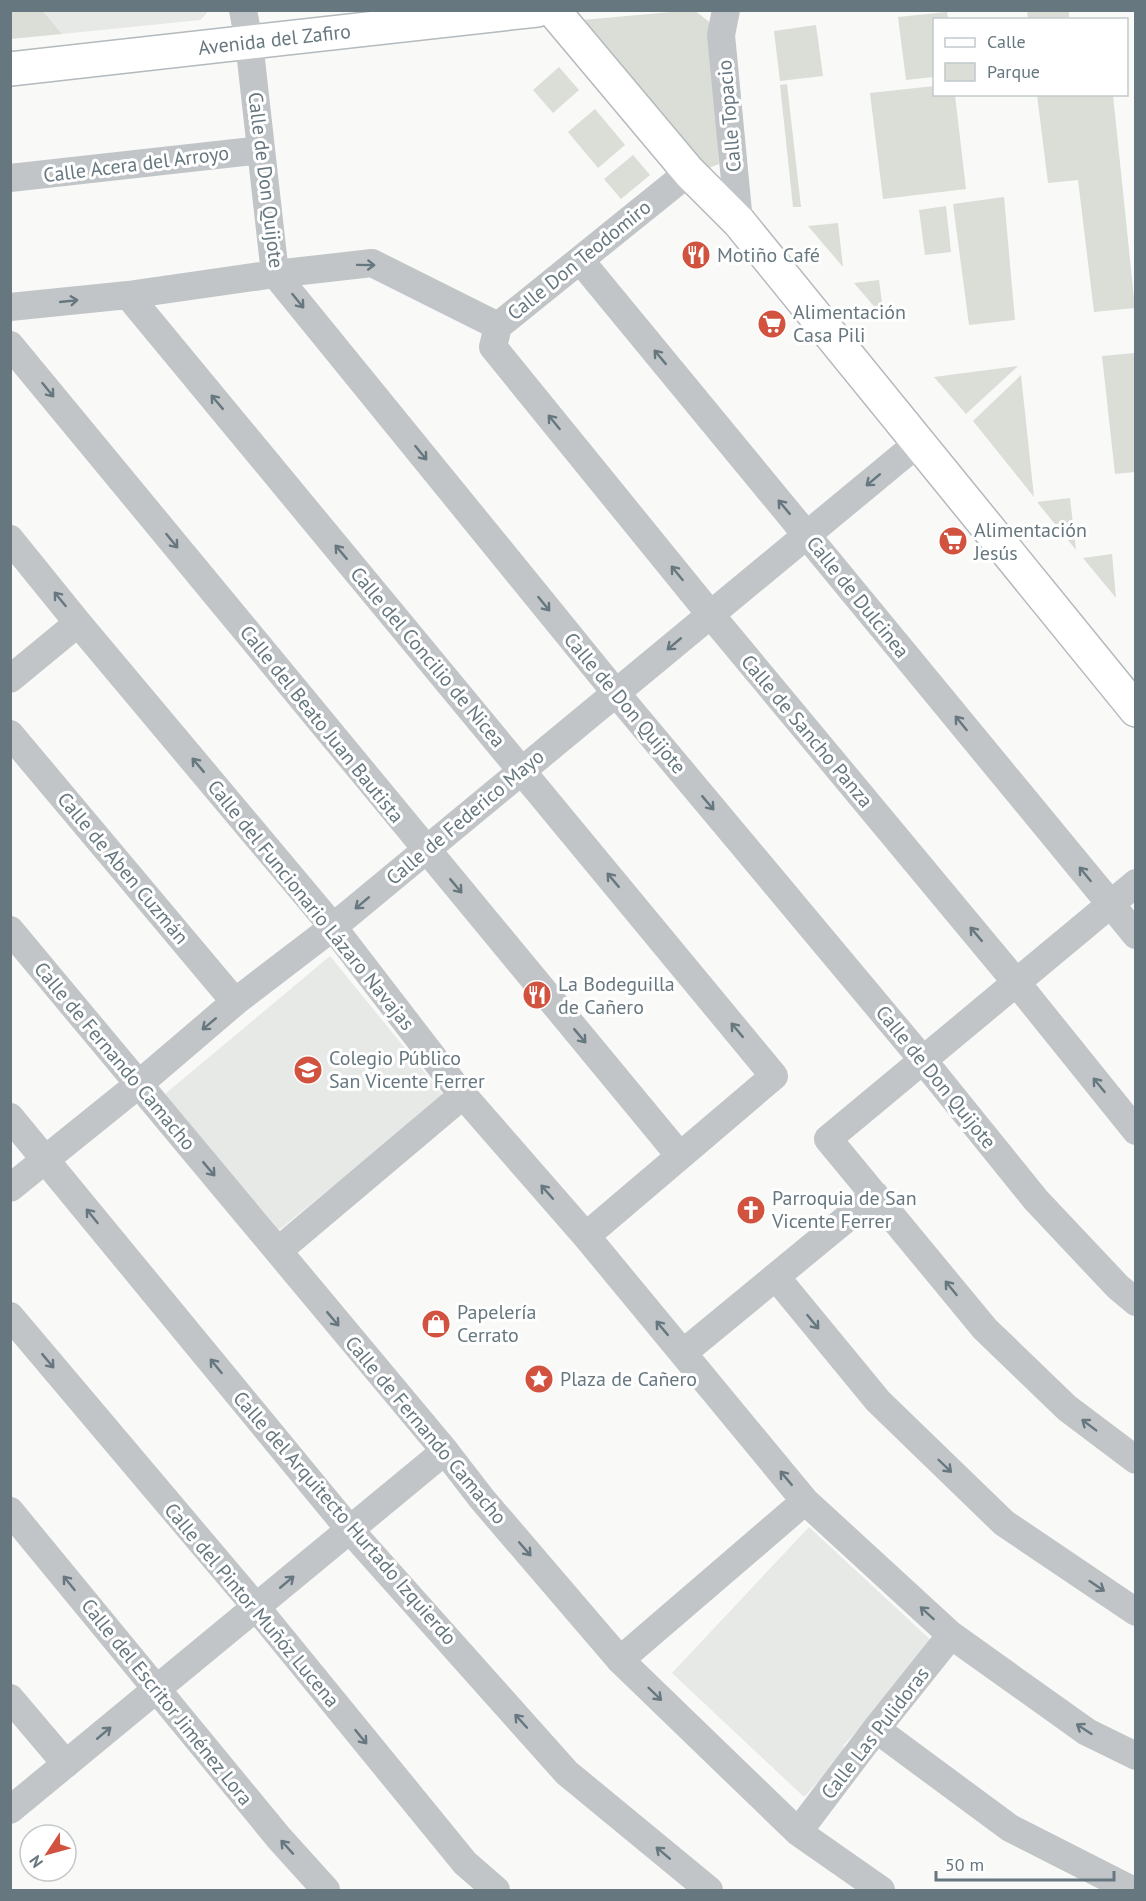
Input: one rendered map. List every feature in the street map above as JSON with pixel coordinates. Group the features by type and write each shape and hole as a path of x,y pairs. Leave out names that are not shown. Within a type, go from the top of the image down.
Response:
{"street":[{"name":"Calle de Don Quijote","path":"243,10 249,42 275,274 616,693 922,1059 1036,1200 1118,1287 1136,1302"},
{"name":"Avenida del Zafiro","path":"10,69 537,10"},
{"path":"553,10 689,172 739,222 1136,710"},
{"name":"Calle Topacio","path":"726,10 721,35 739,222"},
{"name":"Calle Acera del Arroyo","path":"10,178 261,150"},
{"name":"Calle Don Teodomiro","path":"10,307 372,263 498,326 689,172"},
{"name":"Calle de Dulcinea","path":"580,260 1136,935"},
{"name":"Calle del Concilio de Nicea","path":"128,294 774,1076 680,1156"},
{"name":"Calle de Sancho Panza","path":"498,326 493,347 1136,1131"},
{"name":"Calle del Beato Juan Bautista","path":"10,345 680,1156"},
{"name":"Calle de Federico Mayo","path":"10,1188 139,1084 235,1002 333,927 918,442"},
{"name":"Calle del Funcionario Lázaro Navajas","path":"10,538 78,623 333,927 463,1095 586,1236 805,1501 951,1635 1087,1732 1136,1756"},
{"path":"10,679 78,623"},
{"name":"Calle de Aben Cuzmán","path":"10,734 235,1002"},
{"path":"1136,883 828,1139 985,1329 1067,1408 1136,1460"},
{"name":"Calle de Fernando Camacho","path":"10,930 445,1451 482,1499 620,1660 798,1832 881,1890"},
{"path":"278,1251 463,1095"},
{"name":"Calle del Arquitecto Hurtado Izquierdo","path":"10,1117 350,1530 567,1773 709,1890"},
{"path":"586,1236 680,1156"},
{"path":"683,1353 875,1195"},
{"path":"776,1277 878,1401 1004,1523 1136,1612"},
{"name":"Calle del Pintor Muñóz Lucena","path":"10,1316 256,1607 465,1863 496,1890"},
{"path":"10,1810 445,1451"},
{"path":"620,1660 805,1501"},
{"name":"Calle del Escritor Jiménez Lora","path":"10,1511 279,1838 326,1890"},
{"name":"Calle Las Pulidoras","path":"798,1832 951,1635"},
{"path":"10,1698 66,1764"},
{"path":"876,1729 1010,1828 1132,1890"}],"shaded area":[{"path":"207,10 200,20 62,34 43,11"},
{"name":"Colegio Público San Vicente Ferrer","path":"330,956 444,1096 279,1230 165,1094"},
{"path":"809,1527 936,1645 843,1746 847,1751 804,1797 672,1673"}],"green space":[{"path":"694,10 712,24 719,164 697,173 582,20"},
{"path":"10,11 43,11 62,34 11,39"},
{"path":"1027,11 1069,11 1069,18 1028,18"},
{"path":"947,12 948,18 933,18 933,77 906,80 898,17"},
{"path":"816,25 823,76 780,81 774,31"},
{"path":"559,67 579,90 553,113 533,90"},
{"path":"787,84 801,207 793,207 780,85"},
{"path":"933,86 933,96 955,96 966,189 883,199 870,93"},
{"path":"1037,96 1113,96 1135,308 1094,312 1078,180 1048,183"},
{"path":"595,109 625,145 598,168 568,132"},
{"path":"633,155 650,175 621,199 604,179"},
{"path":"1004,197 1015,320 969,325 953,204"},
{"path":"946,206 951,252 925,255 919,210"},
{"path":"838,223 843,267 808,226"},
{"path":"879,280 884,318 854,283"},
{"path":"1135,353 1135,472 1115,474 1102,356"},
{"path":"1018,366 966,414 934,377"},
{"path":"1021,375 1034,497 973,421"},
{"path":"1070,498 1076,550 1037,502"},
{"path":"1112,554 1116,598 1083,558"}],"place":[{"name":"Motiño Café","path":"696,255"},
{"name":"Alimentación Casa Pili","path":"772,324"},
{"name":"Alimentación Jesús","path":"953,541"},
{"name":"La Bodeguilla de Cañero","path":"537,995"},
{"name":"Colegio Público San Vicente Ferrer","path":"308,1070"},
{"name":"Parroquia de San Vicente Ferrer","path":"751,1210"},
{"name":"Papelería Cerrato","path":"436,1324"},
{"name":"Plaza de Cañero","path":"539,1379"}]}
